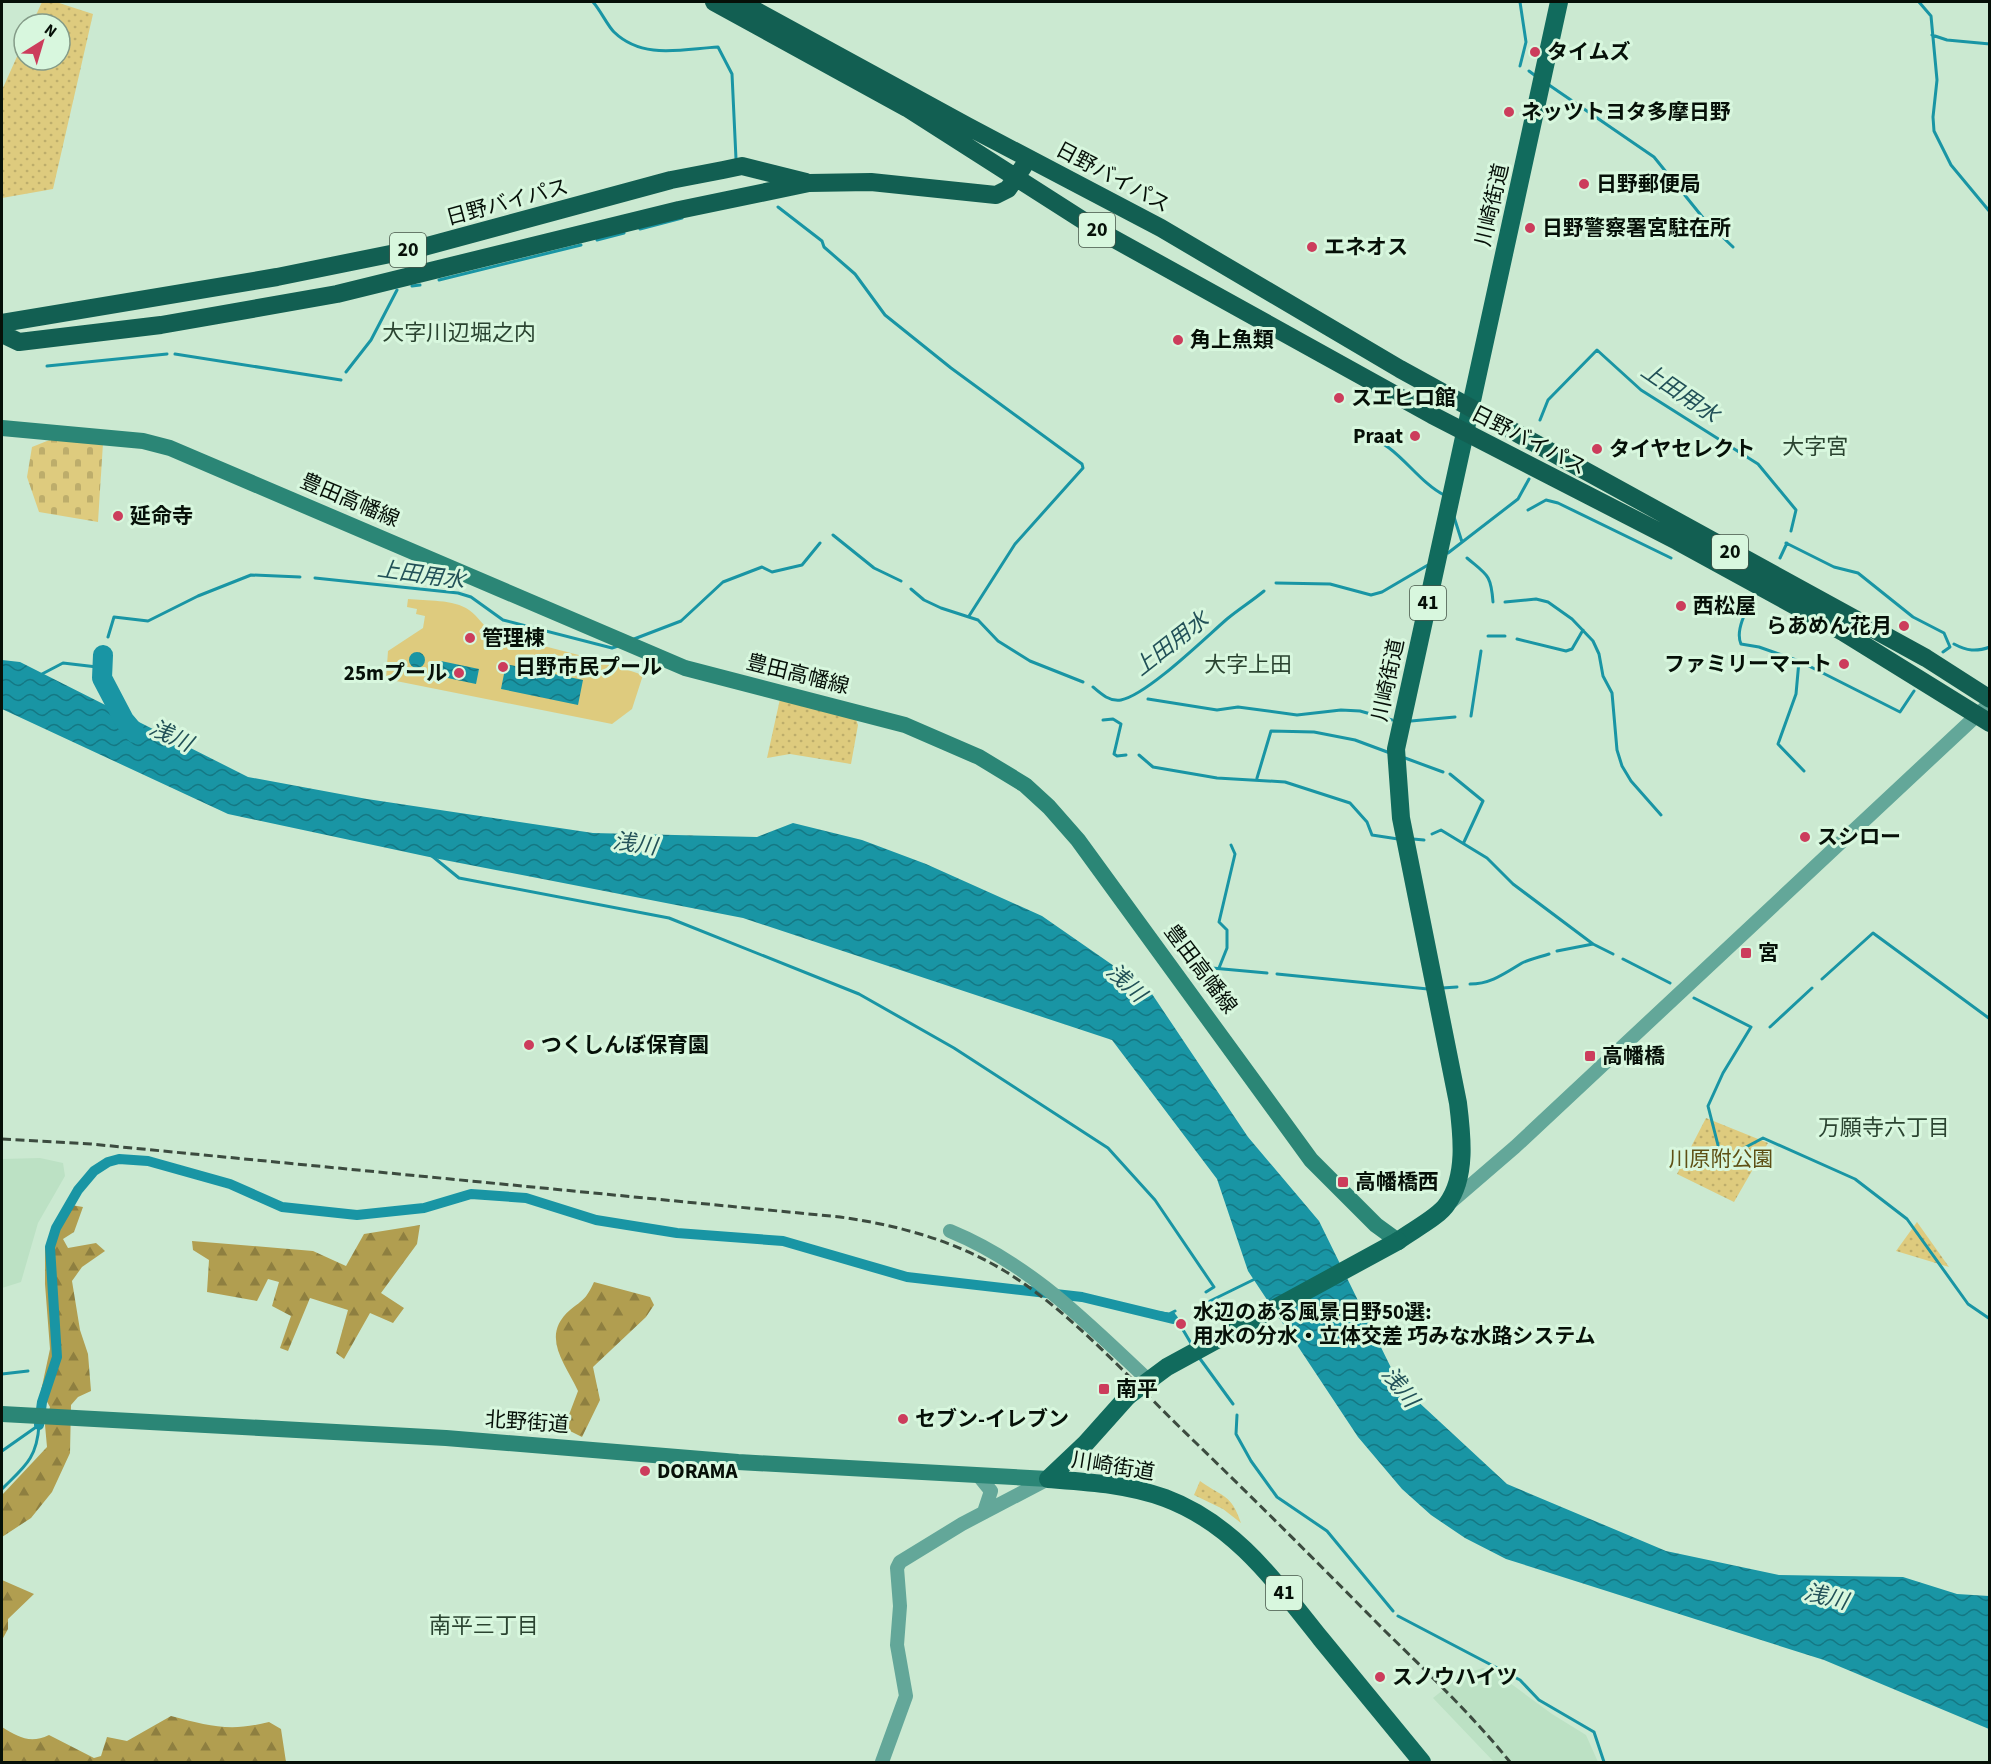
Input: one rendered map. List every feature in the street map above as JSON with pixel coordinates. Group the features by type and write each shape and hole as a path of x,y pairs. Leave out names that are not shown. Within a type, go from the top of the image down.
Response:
{"highway":[{"name":"日野バイパス","path":"714,2 740,6 1182,239 1384,360 1926,658 1986,710"},
{"name":"日野バイパス","path":"740,6 907,108 1107,235 1465,433 1719,564 1986,710"},
{"name":"日野バイパス","path":"2,334 19,342 150,327 337,294 679,210 809,183 871,182 993,196 1004,192 1028,158"},
{"name":"日野バイパス","path":"2,323 277,277 420,248 671,180 742,166 809,183"}],"main road":[{"name":"川崎街道","path":"1446,1206 1458,1179 1461,1125 1401,818 1396,749 1559,2"},
{"name":"豊田高幡線","path":"2,428 142,441 170,448 555,611 653,657 696,672 905,725 999,767 1033,792 1078,840 1240,1059 1311,1160 1376,1226 1398,1240"},
{"path":"1398,1240 1446,1206"},
{"name":"川崎街道","path":"1048,1479 1147,1379 1398,1240"},
{"name":"北野街道","path":"2,1414 40,1414 446,1438 738,1462 1048,1479"},
{"path":"1086,1443 1081,1462 1088,1473 1103,1484"},
{"name":"川崎街道","path":"1048,1479 1103,1484 1166,1498 1208,1519 1244,1546 1422,1762"}],"street":[{"path":"1446,1206 1515,1147 1986,710"},
{"path":"950,1231 995,1251 1028,1272 1083,1317 1147,1379"},
{"path":"978,1475 991,1491 984,1512"},
{"path":"882,1762 906,1696 897,1645 900,1606 897,1568 905,1558 984,1512 1048,1479"}],"shaded area":[{"path":"40,1158 63,1163 65,1176 38,1223 21,1282 2,1288 2,1159"},
{"path":"1483,1668 1499,1675 1552,1714 1586,1735 1598,1762 1494,1762 1433,1698 1463,1674"}],"green space":[{"path":"42,2 56,2 93,14 53,189 2,198 2,90 12,68 12,72 72,72 72,12 37,12"},
{"path":"57,437 103,443 98,522 39,512 27,477 32,447"},
{"name":"日野市民プール","path":"408,599 440,601 463,606 494,633 598,660 643,675 632,709 612,724 386,679 388,651 423,628 425,616 416,614 417,609 407,607"},
{"path":"780,699 855,717 858,725 851,764 790,754 767,758"},
{"name":"川原附公園","path":"1706,1118 1768,1143 1734,1202 1677,1174"},
{"path":"65,1204 83,1207 74,1232 63,1239 68,1248 96,1243 105,1251 82,1267 72,1281 80,1330 88,1354 91,1391 78,1397 71,1405 70,1453 52,1492 31,1518 2,1537 2,1495 47,1447 45,1425 50,1407 41,1391 50,1349 45,1249"},
{"path":"1917,1222 1949,1267 1896,1251"},
{"path":"420,1225 417,1244 381,1293 404,1308 393,1323 370,1313 344,1359 336,1353 348,1310 310,1298 288,1351 280,1348 291,1316 272,1306 279,1282 268,1279 257,1301 207,1292 209,1260 193,1250 192,1241 313,1251 346,1266 364,1234"},
{"path":"594,1282 650,1297 654,1305 646,1317 593,1367 600,1400 582,1437 564,1428 578,1391 562,1360 556,1340 561,1320 584,1298"},
{"path":"1200,1481 1230,1501 1241,1523 1223,1509 1194,1495"},
{"path":"2,1580 34,1594 8,1619 8,1629 2,1640"},
{"path":"171,1716 197,1723 231,1727 269,1722 281,1729 286,1762 2,1762 2,1727 24,1738 36,1739 49,1735 94,1758 101,1756 107,1737 127,1741"}],"water":[{"path":"417,652 423,654 425,660 423,666 417,668 411,666 409,660 411,654"},
{"name":"浅川","path":"2,660 20,662 248,777 367,799 593,833 757,837 793,823 862,840 926,864 1042,916 1150,991 1248,1137 1319,1221 1399,1384 1507,1484 1666,1551 1779,1575 1903,1577 1957,1594 1989,1596 1989,1729 1824,1660 1506,1559 1465,1538 1431,1515 1402,1489 1358,1437 1248,1271 1217,1179 1112,1040 743,918 434,858 228,814 2,709"},
{"name":"25mプール","path":"441,661 479,669 476,684 438,676"},
{"path":"506,664 583,680 578,705 501,689"}],"waterway":[{"path":"593,2 614,32 625,41 637,46 663,51 718,47 732,74 736,159"},
{"path":"1520,2 1526,42 1520,66"},
{"path":"1919,2 1931,16 1937,80 1933,117 1934,131 1951,165 1990,212"},
{"path":"1932,35 1947,40 1990,44"},
{"path":"1529,71 1537,77"},
{"path":"1549,85 1654,157 1704,219 1733,247"},
{"path":"778,207 822,241 824,247 855,274 885,315 951,368 1082,464 1083,468 1015,544 969,616"},
{"path":"640,229 682,218"},
{"path":"597,240 624,233"},
{"path":"439,280 581,245"},
{"path":"412,286 420,285"},
{"path":"346,372 371,340 397,290"},
{"name":"上田用水","path":"1540,420 1548,400 1597,350 1641,390 1758,464 1796,510 1791,531"},
{"path":"47,366 167,354"},
{"path":"175,354 341,380"},
{"path":"1365,437 1376,440 1396,453 1424,481 1444,495"},
{"name":"上田用水","path":"1448,553 1518,499 1529,479"},
{"path":"1528,510 1546,500 1558,503 1671,558"},
{"path":"1454,517 1462,542"},
{"name":"上田用水","path":"833,535 874,568 901,581"},
{"name":"上田用水","path":"634,639 681,621 723,582 762,567 772,572 802,565 820,543"},
{"path":"1786,543 1834,567 1858,573 1913,617 1944,633 1950,647 1943,652"},
{"name":"上田用水","path":"1780,558 1787,543"},
{"path":"1467,558 1487,576 1493,602"},
{"name":"上田用水","path":"1276,583 1330,584 1371,595 1382,592 1428,565"},
{"name":"上田用水","path":"108,637 114,617 148,621 198,596 251,575 300,577"},
{"name":"上田用水","path":"315,578 458,593 471,597 503,620 612,648 618,646"},
{"name":"上田用水","path":"911,589 924,600 941,608 978,620 998,641 1030,661 1083,682"},
{"name":"上田用水","path":"1093,687 1102,695 1113,700 1132,696 1160,677 1227,619 1264,591"},
{"path":"1505,602 1536,599 1548,602 1572,619 1593,641 1599,654 1603,676 1612,693 1617,750 1622,766 1631,781 1661,815"},
{"name":"上田用水","path":"1753,599 1740,627 1741,644 1759,647 1799,661 1900,712 1914,691"},
{"path":"1517,639 1566,651 1572,649 1583,630"},
{"path":"1488,636 1505,636"},
{"name":"上田用水","path":"1954,644 1972,650 1990,647"},
{"name":"上田用水","path":"42,674 63,663 97,667 105,651"},
{"path":"1471,716 1481,651"},
{"path":"103,655 102,678 124,720 135,733"},
{"path":"1799,661 1796,694 1778,744 1804,771"},
{"path":"1148,699 1217,710 1238,707 1297,715 1341,710 1360,711 1392,720"},
{"path":"1411,721 1455,717"},
{"path":"1103,720 1113,719 1121,724 1114,754 1126,755"},
{"path":"1257,778 1271,731 1314,732 1355,740 1390,753"},
{"path":"1139,755 1153,767 1217,778 1285,782 1350,803 1367,822 1372,835 1398,839"},
{"path":"1405,758 1443,772"},
{"path":"1450,774 1483,801 1464,842"},
{"path":"1432,834 1441,830 1487,858 1513,884 1593,944 1613,954"},
{"path":"1413,839 1424,840"},
{"path":"1219,968 1227,948 1227,930 1219,922 1235,854 1231,845"},
{"path":"432,856 459,878 669,918 859,994 954,1048 1108,1148 1155,1200 1214,1287 1206,1292"},
{"path":"1822,979 1873,933 1990,1019"},
{"path":"1557,951 1593,944"},
{"path":"1470,984 1491,980 1525,962 1549,954"},
{"path":"1623,959 1670,983"},
{"path":"1212,968 1267,973"},
{"path":"1277,974 1428,989"},
{"path":"1442,988 1457,987"},
{"path":"1770,1027 1812,988"},
{"path":"1694,998 1751,1027 1723,1073 1708,1106 1719,1149 1731,1155 1763,1138 1855,1179 1907,1219 1968,1304 1990,1319"},
{"path":"39,1425 42,1402 57,1357 50,1247 56,1228 78,1190 94,1171 108,1162 119,1159 148,1161 230,1184 282,1207 357,1215 424,1208 471,1194 526,1198 596,1220 677,1233 783,1241 907,1277 1082,1297 1173,1319"},
{"path":"1210,1301 1257,1278"},
{"path":"1131,1309 1169,1314 1175,1311"},
{"path":"1173,1313 1192,1345"},
{"path":"1198,1356 1233,1404"},
{"path":"2,1374 28,1371"},
{"path":"1237,1415 1236,1434 1251,1461 1277,1497 1327,1531 1393,1611"},
{"path":"2,1451 39,1425"},
{"path":"2,1489 28,1462 38,1437 39,1425"},
{"path":"1398,1616 1520,1680 1539,1700 1594,1732 1604,1762"}],"railway":[{"path":"2,1139 91,1144 840,1217 903,1229 964,1250 984,1259 1029,1287 1079,1328 1449,1695 1510,1762"}],"place":[{"name":"タイムズ","path":"1535,52"},
{"name":"ネッツトヨタ多摩日野","path":"1509,112"},
{"name":"日野郵便局","path":"1584,184"},
{"name":"日野警察署宮駐在所","path":"1530,228"},
{"name":"エネオス","path":"1312,247"},
{"name":"角上魚類","path":"1178,340"},
{"name":"スエヒロ館","path":"1339,398"},
{"name":"Praat","path":"1415,436"},
{"name":"タイヤセレクト","path":"1597,449"},
{"name":"延命寺","path":"118,516"},
{"name":"西松屋","path":"1681,606"},
{"name":"らあめん花月","path":"1904,626"},
{"name":"管理棟","path":"470,638"},
{"name":"ファミリーマート","path":"1844,664"},
{"name":"日野市民プール","path":"503,667"},
{"name":"25mプール","path":"459,673"},
{"name":"スシロー","path":"1805,837"},
{"name":"宮","path":"1746,953"},
{"name":"つくしんぼ保育園","path":"529,1045"},
{"name":"高幡橋","path":"1590,1056"},
{"name":"高幡橋西","path":"1343,1182"},
{"name":"水辺のある風景日野50選: 用水の分水・立体交差 巧みな水路システム","path":"1181,1324"},
{"name":"南平","path":"1104,1389"},
{"name":"セブン-イレブン","path":"903,1419"},
{"name":"DORAMA","path":"645,1471"},
{"name":"スノウハイツ","path":"1380,1677"}],"district":[{"name":"大字川辺堀之内","path":"459,333"},
{"name":"大字宮","path":"1815,447"},
{"name":"大字上田","path":"1248,665"},
{"name":"万願寺六丁目","path":"1884,1128"},
{"name":"南平三丁目","path":"484,1626"}]}
